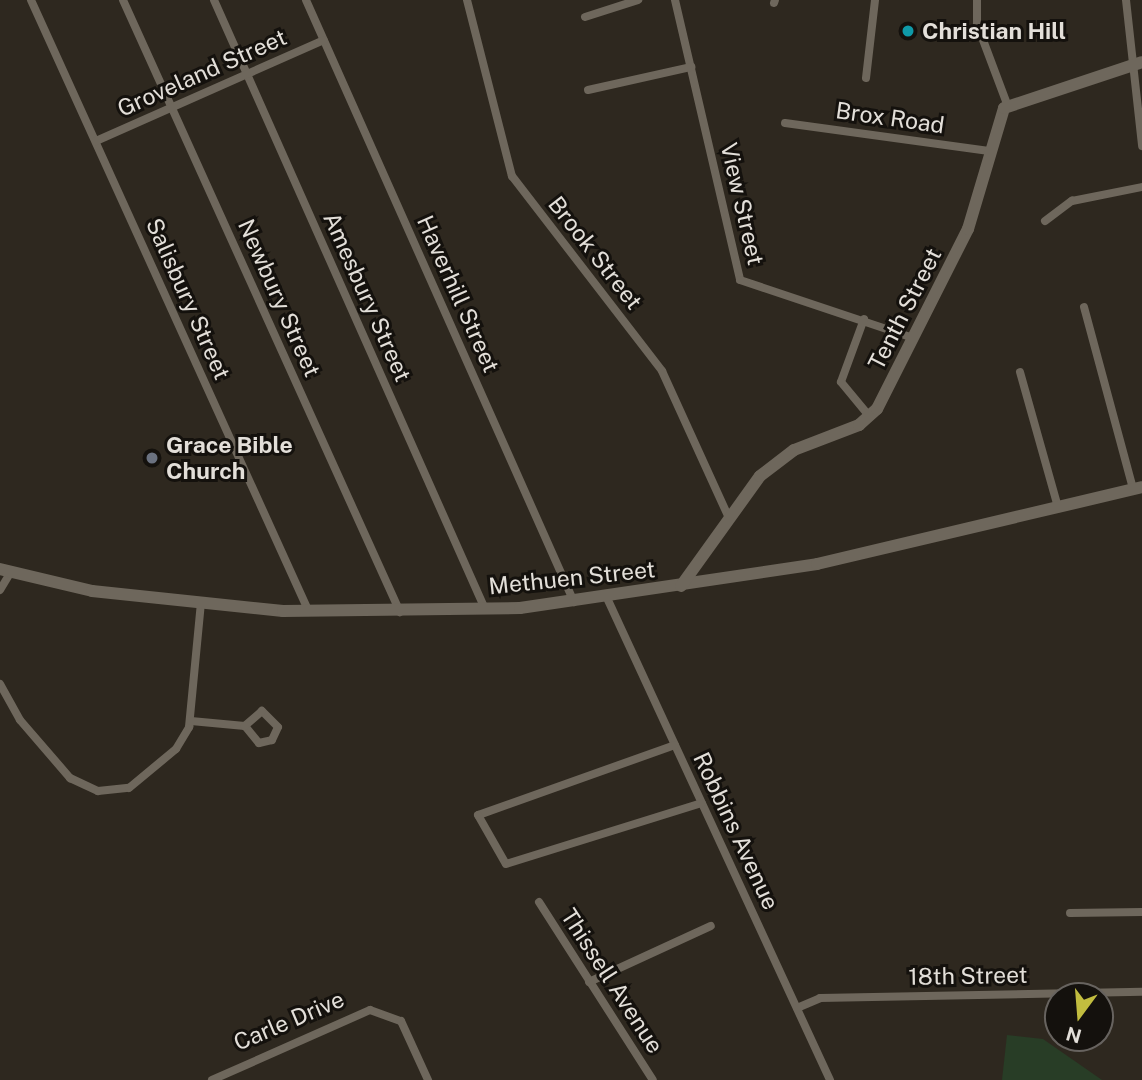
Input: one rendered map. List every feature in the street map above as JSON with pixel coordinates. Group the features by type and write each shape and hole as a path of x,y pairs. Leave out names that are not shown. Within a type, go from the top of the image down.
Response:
{"street":[{"name":"Salisbury Street","path":"32,0 309,613"},
{"name":"Newbury Street","path":"123,0 400,612"},
{"name":"Amesbury Street","path":"214,0 485,609"},
{"name":"Haverhill Street","path":"306,0 574,603"},
{"name":"Brook Street","path":"467,0 512,176 662,371 727,516"},
{"path":"585,17 638,0"},
{"name":"View Street","path":"675,0 740,280 863,319 913,338"},
{"path":"866,78 875,0"},
{"path":"977,0 977,24 1007,104 1136,64"},
{"path":"1126,0 1136,64 1142,146"},
{"name":"Groveland Street","path":"96,141 324,40"},
{"path":"588,90 691,68"},
{"name":"Tenth Street","path":"870,417 968,229 989,151 1007,104"},
{"name":"Brox Road","path":"785,123 989,151"},
{"path":"1045,221 1080,198 1142,187"},
{"path":"1084,307 1138,488"},
{"path":"681,586 727,516 790,453 870,417 842,384 863,319"},
{"path":"1020,372 1058,507"},
{"name":"Methuen Street","path":"6,570 92,591 309,613 485,609 574,603 817,564 1138,488"},
{"path":"0,590 6,570"},
{"name":"Robbins Avenue","path":"607,598 830,1080"},
{"path":"0,684 20,720 66,775 98,791 140,783 181,743 191,721 201,603"},
{"path":"191,721 245,726 258,743 272,740 278,727 262,710 245,726"},
{"path":"675,745 478,815 506,864 702,803"},
{"name":"Thissell Avenue","path":"538,902 653,1080"},
{"path":"1070,913 1142,912"},
{"path":"589,982 710,926"},
{"name":"18th Street","path":"797,1008 820,998 1142,992"},
{"name":"Carle Drive","path":"212,1080 370,1010 401,1021 428,1080"}],"green space":[{"path":"1007,1035 1043,1039 1044,1052 1062,1052 1102,1080 1002,1080"}],"place":[{"name":"Christian Hill","path":"908,31"},
{"name":"Grace Bible Church","path":"152,458"}]}
